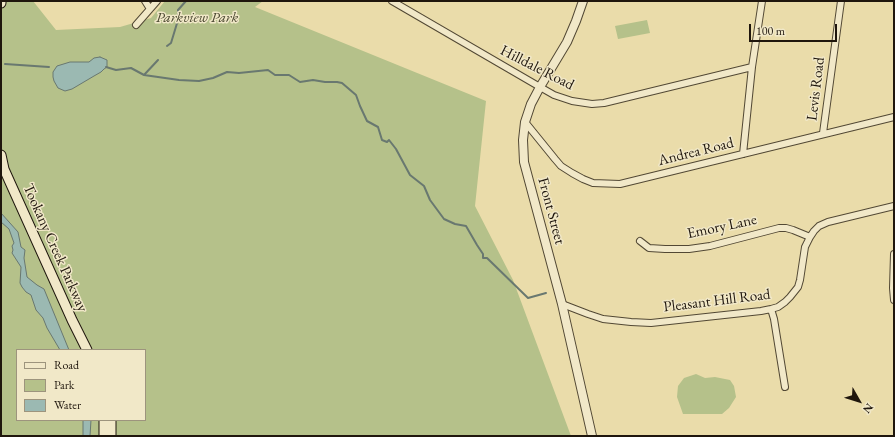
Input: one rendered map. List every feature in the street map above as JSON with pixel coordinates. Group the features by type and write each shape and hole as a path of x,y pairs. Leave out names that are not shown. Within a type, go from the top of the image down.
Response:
{"main road":[{"name":"Tookany Creek Parkway","path":"1,155 4,169 86,349"},
{"path":"104,421 104,436"},
{"path":"111,421 111,436"}],"street":[{"path":"145,1 150,9"},
{"path":"136,25 157,1"},
{"name":"Hilldale Road","path":"392,1 554,95 572,101 592,104 604,103 752,67"},
{"name":"Front Street","path":"583,1 567,42 531,104 523,140 524,162 562,304 592,436"},
{"path":"743,154 752,67 762,1"},
{"name":"Levis Road","path":"824,133 841,1"},
{"name":"Andrea Road","path":"526,122 561,166 583,180 593,183 620,184 894,116"},
{"name":"Pleasant Hill Road","path":"562,304 603,318 651,323 771,310 785,302 798,287 805,247 810,237 819,226 828,222 894,206"},
{"name":"Emory Lane","path":"640,241 649,248 689,249 710,246 780,228 793,230 810,237"},
{"path":"894,254 894,300"},
{"path":"771,310 774,319 785,388"}],"green space":[{"name":"Parkview Park","path":"1,1 33,1 56,30 120,27 151,18 165,1 263,1 255,7 486,101 475,206 513,280 571,436 1,436"},
{"path":"647,20 650,33 618,39 615,26"},
{"path":"696,374 705,378 715,377 730,380 734,386 736,397 729,408 722,414 683,414 677,397 678,386 684,378"}],"water":[{"path":"100,57 107,60 107,67 101,72 72,89 65,91 58,88 53,77 53,72 57,66 70,62 89,62 94,58"},
{"path":"1,213 18,232 21,247 25,250 24,258 27,277 44,289 69,349 59,349 43,318 36,310 31,295 22,287 20,283 21,267 12,253 12,246 14,243 9,229 1,222"},
{"path":"83,421 91,421 90,436 83,436"}],"waterway":[{"path":"167,46 171,43 178,20 178,10 186,1"},
{"path":"106,67 116,70 131,68 144,75 158,60"},
{"path":"5,64 49,67"},
{"path":"144,75 199,81 213,78 227,72 239,73 268,70 275,75 289,75 300,82 313,80 342,83 356,95 367,121 378,127 382,140 387,142 389,140 396,149 410,175 424,186 430,200 444,219 455,224 466,226 483,254 483,258 487,258 528,298 546,293"}]}
